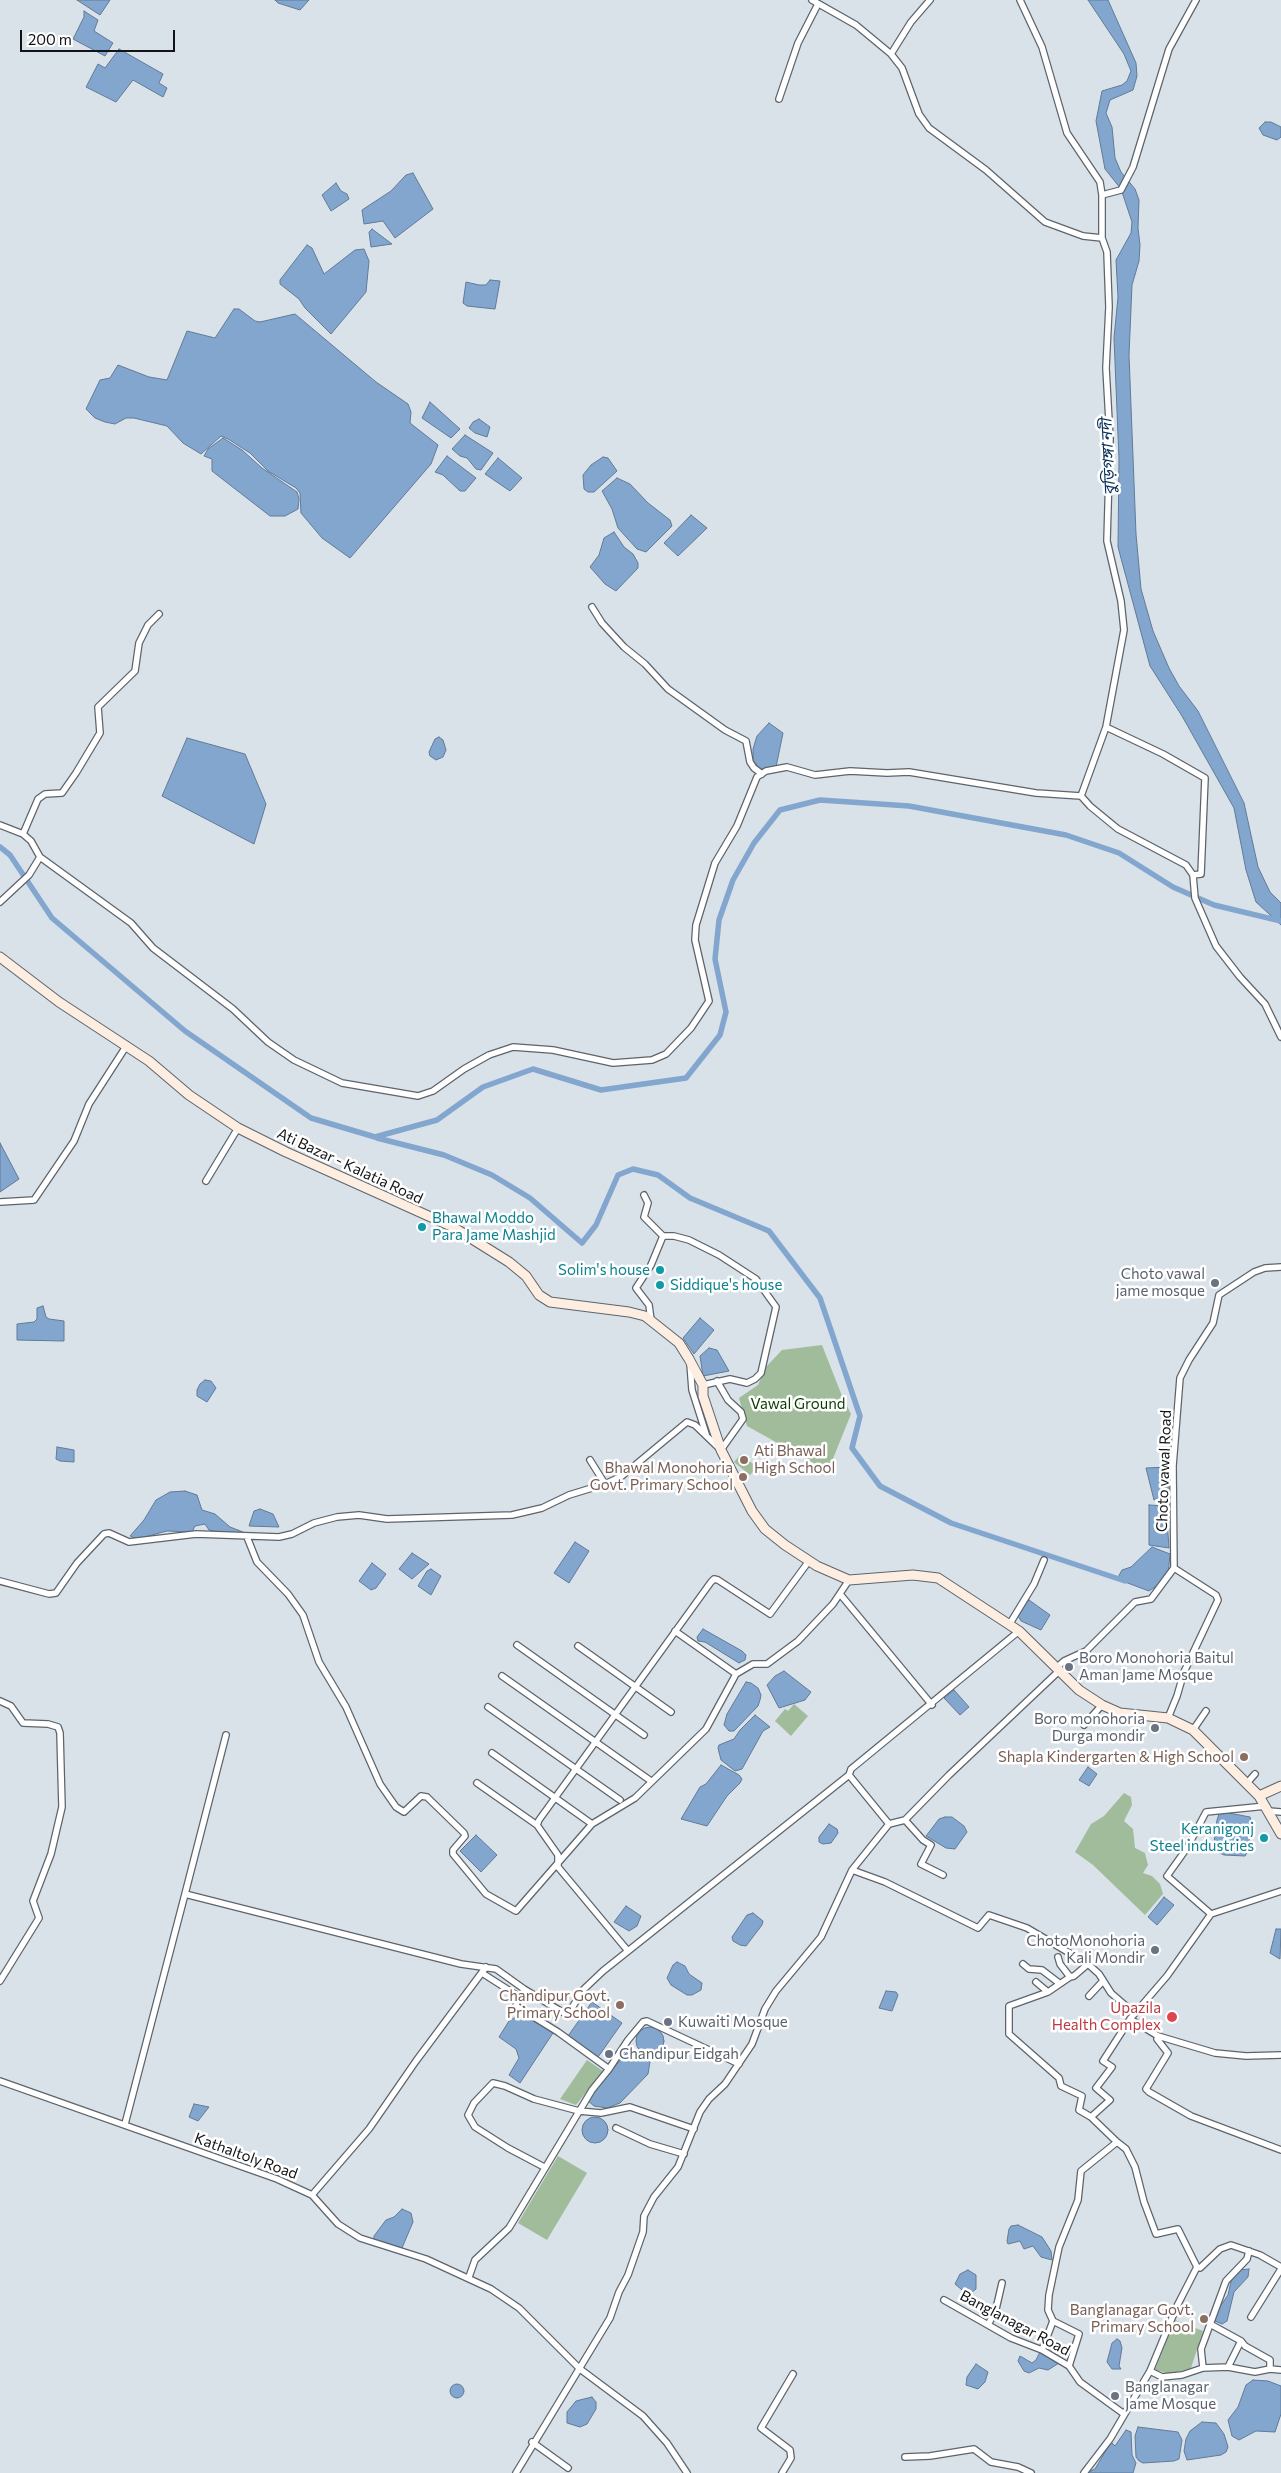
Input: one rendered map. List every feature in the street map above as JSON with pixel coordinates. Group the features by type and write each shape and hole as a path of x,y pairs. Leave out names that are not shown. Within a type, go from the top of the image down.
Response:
{"main road":[{"name":"Ati Bazar - Kalatia Road","path":"0,957 59,1002 127,1045 189,1096 238,1128 286,1152 453,1227 509,1262 526,1276 539,1295 550,1302 629,1312 645,1316 651,1320 679,1343 689,1359 703,1385 703,1396 721,1450"},
{"path":"721,1450 752,1510 766,1529 809,1561 848,1580 913,1575 938,1578 1019,1631 1079,1690 1102,1705 1120,1713 1168,1718 1193,1730 1259,1796 1281,1834"},
{"path":"1259,1796 1281,1786"}],"street":[{"path":"812,0 856,26 890,54 902,68 919,114 929,128 986,170 1045,222 1083,236 1102,238"},
{"path":"890,54 911,22 930,0"},
{"path":"1020,0 1042,48 1067,134 1100,182 1102,195 1102,238 1107,252 1109,307 1106,368 1110,439 1107,540 1121,602 1124,630 1106,727 1081,796"},
{"path":"1102,195 1121,190 1133,167 1169,49 1196,0"},
{"path":"779,99 798,43 818,4"},
{"path":"592,607 602,624 624,647 645,664 668,689 725,730 746,741 750,762 762,774"},
{"path":"22,834 38,799 45,794 62,793 76,773 100,733 98,707 136,671 139,643 148,625 159,614"},
{"path":"1106,727 1163,754 1205,778 1201,874 1193,875"},
{"path":"0,825 22,834 31,841 40,857 131,923 153,948 233,1009 268,1042 294,1060 342,1083 418,1096 433,1091 464,1069 489,1056 513,1047 553,1050 613,1063 652,1060 666,1054 691,1028 709,1000 695,940 696,925 715,862 737,826 757,777 762,774 786,767 815,775 850,770 887,773 909,772 1036,793 1081,796 1118,829 1186,865 1193,875 1195,898 1216,946 1240,977 1265,1004 1281,1037"},
{"path":"0,902 29,875 40,857"},
{"path":"0,1202 34,1200 74,1141 89,1104 127,1045"},
{"path":"206,1181 238,1128"},
{"path":"644,1195 648,1203 644,1217 663,1236 674,1236 689,1240 719,1255 756,1279 776,1307 761,1374 746,1383 730,1379 703,1385"},
{"path":"651,1320 650,1305 636,1288 651,1265 663,1236"},
{"name":"Choto vawal Road","path":"1174,1568 1173,1466 1180,1378 1189,1360 1213,1323 1219,1295 1254,1272 1264,1268 1281,1267"},
{"path":"689,1359 692,1390 701,1423 708,1437"},
{"path":"0,1581 50,1594 56,1593 77,1562 104,1534 109,1533 129,1542 196,1534 279,1537 314,1523 359,1515 387,1519 512,1515 542,1508 569,1495 605,1484 622,1476 687,1422 695,1425 721,1450 743,1418 741,1412 728,1400 717,1381"},
{"path":"590,1460 605,1484"},
{"path":"247,1537 257,1562 288,1594 302,1615 319,1662 346,1707 380,1784 396,1807 404,1812 421,1796 427,1798 464,1833 465,1836 453,1850 453,1854 486,1894 516,1911 592,1824 635,1798 706,1729 736,1674 753,1664 767,1664 798,1641 840,1594 848,1580"},
{"path":"1009,1625 1034,1584 1044,1560"},
{"path":"537,1825 555,1797 714,1579 770,1614 809,1561"},
{"path":"516,2473 532,2442 580,2369 610,2318 618,2292 628,2275 643,2232 644,2216 654,2197 678,2167 700,2112 739,2064 752,2044 765,2009 776,1991 821,1937 852,1870 889,1824 905,1820 1058,1670 1064,1661 1086,1651 1134,1602 1152,1599 1174,1568 1216,1595 1218,1600 1184,1672 1168,1718"},
{"path":"840,1594 932,1704"},
{"path":"675,1631 736,1674"},
{"path":"185,1894 484,1970 496,1969 524,1989 564,2013 570,2011 583,1990 628,1951 850,1774 851,1769 1019,1631"},
{"path":"517,1645 644,1735"},
{"path":"578,1646 671,1712"},
{"path":"502,1676 651,1781"},
{"path":"0,1701 11,1706 23,1723 55,1725 60,1733 62,1807 51,1854 33,1900 39,1918 0,1981"},
{"path":"1084,1725 1102,1705"},
{"path":"488,1708 620,1800"},
{"path":"1193,1730 1206,1711"},
{"path":"126,2124 226,1735"},
{"path":"492,1753 592,1824"},
{"path":"850,1774 889,1824"},
{"path":"1247,1783 1255,1774"},
{"path":"477,1783 537,1825 558,1855 558,1867 628,1951"},
{"path":"1211,1914 1167,1876 1187,1848 1206,1812 1267,1808 1281,1812"},
{"path":"905,1820 923,1840 931,1845 920,1864 943,1875"},
{"path":"852,1870 885,1882 978,1928 989,1915 1011,1921 1045,1937 1088,1964 1112,1993 1134,2013"},
{"path":"1091,2118 1110,2100 1096,2088 1112,2067 1103,2061 1134,2013 1182,1956 1211,1914 1281,1891"},
{"path":"1058,1957 1060,1964 1070,1976"},
{"path":"1023,1964 1029,1969 1042,1970 1059,1984"},
{"path":"1088,1964 1074,1976 1070,1976 1048,1992 1009,2006 1009,2034 1059,2078 1061,2086 1082,2096 1079,2110 1091,2118 1126,2149 1136,2167 1144,2202 1156,2234 1178,2229 1196,2267"},
{"path":"484,1970 518,1996 516,2006 558,2032 609,2069"},
{"path":"312,2195 369,2129 416,2061 484,1970"},
{"path":"1089,1996 1103,1981"},
{"path":"1036,1982 1048,1992"},
{"path":"1130,2019 1158,2036 1215,2053 1246,2056 1281,2055"},
{"path":"469,2277 475,2260 509,2228 544,2166 564,2140 579,2110 628,2040 643,2022 647,2021 739,2064"},
{"path":"1158,2036 1157,2039 1168,2053 1146,2089 1149,2092 1191,2116 1281,2150"},
{"name":"Kathaltoly Road","path":"0,2081 79,2110 126,2124 276,2179 312,2195 338,2224 360,2238 426,2259 469,2277 519,2308 580,2369 643,2416 667,2442 687,2473"},
{"path":"544,2166 508,2148 475,2127 468,2115 474,2103 492,2083 505,2086 534,2099 579,2110 601,2113 630,2107 694,2129"},
{"path":"616,2128 650,2144 684,2154"},
{"path":"1069,2366 1079,2334 1053,2321 1048,2310 1052,2274 1058,2247 1078,2200 1081,2171 1117,2142"},
{"path":"1196,2267 1200,2268 1215,2253 1231,2245 1249,2251 1281,2268 1251,2317"},
{"path":"1203,2368 1201,2349 1226,2281 1247,2259 1249,2251"},
{"path":"1084,2473 1110,2439 1150,2371 1177,2306 1196,2267"},
{"path":"989,2324 996,2309 1002,2283"},
{"name":"Banglanagar Road","path":"944,2300 1011,2338 1042,2350 1069,2366 1080,2382 1124,2414"},
{"path":"1042,2350 1053,2321"},
{"path":"1210,2324 1270,2360 1270,2369"},
{"path":"1228,2367 1241,2341"},
{"path":"1150,2371 1162,2377 1182,2375 1203,2368 1228,2367 1255,2372 1270,2369 1281,2370"},
{"path":"782,2473 791,2458 790,2450 761,2428 792,2374"},
{"path":"532,2442 568,2468"},
{"path":"905,2457 930,2456 974,2449 991,2462 1031,2473"}],"green space":[{"name":"Vawal Ground","path":"822,1345 851,1414 828,1471 747,1426 739,1398 758,1385 766,1367 782,1350"},
{"path":"741,1454 757,1467 750,1475 734,1462"},
{"path":"794,1704 808,1716 791,1736 775,1721 785,1709 788,1711"},
{"path":"1124,1793 1131,1797 1132,1805 1124,1821 1133,1829 1135,1848 1145,1853 1148,1865 1143,1873 1152,1876 1160,1884 1163,1894 1145,1915 1093,1865 1075,1852 1091,1824 1104,1816"},
{"path":"587,2060 603,2071 576,2105 560,2099"},
{"path":"558,2156 587,2173 547,2240 518,2223"},
{"path":"1175,2320 1203,2331 1191,2368 1171,2374 1155,2370"}],"water":[{"path":"77,0 110,0 100,15"},
{"path":"275,0 309,0 300,10 278,3"},
{"path":"1088,0 1108,0 1136,63 1137,76 1133,90 1110,100 1106,113 1112,127 1115,158 1121,172 1135,189 1139,200 1139,261 1132,285 1129,355 1136,534 1141,589 1153,631 1169,668 1179,686 1198,711 1244,803 1258,867 1270,892 1281,903 1281,925 1256,902 1246,870 1234,808 1182,716 1150,666 1118,547 1119,459 1114,338 1118,297 1116,260 1131,233 1132,222 1121,189 1105,169 1096,121 1102,91 1122,85 1127,81 1131,71 1124,54"},
{"path":"84,11 98,20 94,31 113,43 105,56 73,39 84,17"},
{"path":"119,49 163,74 159,83 167,88 163,97 133,80 116,102 86,87 98,64 105,68"},
{"path":"1265,122 1271,122 1281,127 1281,137 1277,140 1263,135 1259,128"},
{"path":"413,173 433,209 395,238 383,221 364,224 362,210 391,191 406,175"},
{"path":"336,183 341,191 347,194 349,199 331,211 322,195"},
{"path":"372,229 392,244 371,247 369,232"},
{"path":"307,245 312,248 324,274 355,250 364,249 369,261 366,292 331,334 305,308 299,299 280,284 280,280"},
{"path":"490,280 500,281 495,309 467,306 463,303 466,282 486,285"},
{"path":"234,309 239,309 255,321 260,322 295,314 376,382 408,404 411,412 410,423 438,445 431,464 350,558 322,538 301,513 300,493 296,488 268,471 250,453 228,439 221,436 201,454 183,443 167,426 134,418 126,418 115,424 105,422 95,418 86,409 100,380 110,378 118,365 149,377 167,380 187,331 215,338"},
{"path":"430,402 460,429 451,438 422,418"},
{"path":"479,419 490,427 487,437 475,433 469,428 473,422"},
{"path":"465,435 493,453 481,470 476,469 467,458 460,456 452,449"},
{"path":"223,438 242,450 262,468 297,492 299,499 298,509 285,516 270,516 212,471 212,459 204,456 208,449"},
{"path":"447,456 476,478 465,491 460,491 443,475 435,472"},
{"path":"603,457 608,458 617,471 594,492 588,492 584,489 583,475 591,465"},
{"path":"498,458 522,478 510,491 485,474"},
{"path":"617,478 630,484 648,503 670,520 672,526 646,552 637,549 618,528 612,509 602,491"},
{"path":"691,515 707,528 678,556 664,543"},
{"path":"614,532 624,547 633,554 638,563 638,568 616,591 605,584 590,567 599,555 604,538"},
{"path":"769,723 783,733 776,767 768,770 759,768 753,760 753,749 757,736"},
{"path":"439,737 443,740 446,750 443,757 436,760 430,756 429,752 435,739"},
{"path":"187,738 245,754 266,804 254,844 162,796"},
{"path":"0,1143 19,1179 0,1192"},
{"path":"43,1306 46,1317 64,1321 64,1341 17,1340 17,1324 34,1322 37,1319 37,1308"},
{"path":"700,1318 714,1330 694,1354 683,1338"},
{"path":"709,1348 717,1350 729,1371 703,1376 700,1356"},
{"path":"205,1380 211,1381 216,1388 207,1402 197,1396 200,1384"},
{"path":"57,1447 74,1450 74,1462 56,1459"},
{"path":"1169,1467 1168,1493 1154,1500 1146,1468"},
{"path":"185,1491 197,1495 202,1510 215,1514 230,1527 243,1532 240,1536 209,1530 205,1524 195,1526 192,1532 167,1531 137,1539 130,1536 144,1520 156,1500 170,1492"},
{"path":"1149,1505 1166,1506 1169,1548 1149,1545"},
{"path":"260,1509 273,1514 279,1527 249,1526 254,1511"},
{"path":"575,1542 589,1551 569,1583 554,1573"},
{"path":"1152,1547 1170,1554 1168,1576 1149,1591 1117,1579 1122,1570 1131,1567"},
{"path":"412,1553 429,1564 412,1579 399,1569"},
{"path":"372,1563 386,1574 376,1588 371,1590 359,1581"},
{"path":"431,1569 441,1576 431,1595 418,1586 427,1571"},
{"path":"1029,1600 1050,1615 1041,1630 1021,1621 1017,1614"},
{"path":"703,1629 742,1651 746,1655 745,1660 739,1663 705,1642 698,1641 697,1637"},
{"path":"784,1671 811,1692 805,1700 779,1708 767,1685 775,1676"},
{"path":"746,1682 758,1688 761,1695 758,1706 734,1731 729,1731 724,1725 727,1714"},
{"path":"954,1690 969,1707 960,1715 944,1698"},
{"path":"755,1715 770,1727 763,1731 742,1769 735,1771 721,1760 719,1745 734,1739"},
{"path":"721,1765 739,1775 742,1779 740,1783 727,1796 707,1826 681,1819 700,1787 706,1784"},
{"path":"1088,1767 1097,1774 1089,1786 1079,1780"},
{"path":"1223,1812 1250,1817 1252,1824 1248,1832 1251,1846 1245,1856 1224,1855 1213,1850 1217,1820 1219,1814"},
{"path":"952,1817 964,1826 967,1832 955,1849 946,1848 926,1836 939,1819"},
{"path":"829,1824 837,1829 838,1833 831,1843 823,1844 819,1842 819,1837"},
{"path":"476,1835 497,1855 481,1872 460,1851"},
{"path":"1164,1897 1174,1905 1157,1925 1148,1917"},
{"path":"626,1906 641,1916 637,1926 629,1931 614,1922"},
{"path":"753,1913 763,1921 762,1925 746,1946 740,1945 733,1941 732,1937 747,1915"},
{"path":"1276,1929 1281,1929 1280,1959 1270,1953"},
{"path":"677,1962 685,1966 689,1974 702,1983 701,1990 692,1995 687,1995 671,1985 667,1978 673,1965"},
{"path":"886,1991 896,1992 898,1995 892,2011 879,2008"},
{"path":"592,2002 622,2023 598,2057 568,2036"},
{"path":"523,2013 553,2033 520,2083 509,2075 519,2058 516,2049 499,2037 509,2021"},
{"path":"650,2027 660,2031 664,2041 660,2051 650,2055 640,2051 636,2041 640,2031"},
{"path":"627,2052 639,2055 650,2062 648,2074 620,2103 607,2108 594,2106 587,2100"},
{"path":"194,2104 209,2107 198,2121 189,2117"},
{"path":"595,2117 604,2121 608,2130 604,2139 595,2143 586,2139 582,2130 586,2121"},
{"path":"402,2209 411,2213 413,2222 402,2248 374,2239 374,2236 386,2220 394,2217"},
{"path":"1018,2225 1042,2237 1051,2251 1052,2260 1041,2257 1033,2246 1024,2249 1020,2241 1008,2244 1009,2229 1011,2226"},
{"path":"1249,2269 1248,2277 1234,2292 1227,2321 1222,2324 1215,2321 1217,2311 1228,2295 1232,2277 1239,2270"},
{"path":"968,2270 976,2275 976,2289 968,2295 955,2284 960,2274"},
{"path":"1117,2339 1120,2341 1122,2348 1119,2366 1121,2369 1112,2369 1107,2362 1112,2343"},
{"path":"1041,2350 1059,2363 1048,2370 1039,2368 1029,2373 1024,2371 1018,2361 1020,2356 1032,2363 1036,2360"},
{"path":"976,2364 988,2372 985,2382 978,2389 966,2385 967,2377"},
{"path":"1253,2380 1268,2381 1281,2386 1281,2414 1275,2432 1256,2431 1239,2440 1232,2436 1228,2420 1238,2407 1246,2385"},
{"path":"454,2384 460,2384 464,2391 460,2398 454,2398 450,2394 450,2388"},
{"path":"592,2397 596,2402 596,2409 587,2424 580,2427 567,2423 567,2412 576,2401"},
{"path":"1202,2422 1216,2423 1224,2434 1228,2447 1226,2452 1221,2455 1187,2460 1184,2451 1186,2439 1190,2431"},
{"path":"1138,2427 1178,2432 1182,2440 1179,2459 1143,2463 1139,2461 1136,2457 1135,2436"},
{"path":"1126,2430 1131,2432 1132,2455 1136,2463 1133,2473 1086,2473 1095,2469 1111,2442 1115,2446"}],"waterway":[{"path":"0,847 10,855 52,918 185,1031 311,1118 375,1137 437,1120 483,1087 533,1069 601,1090 686,1078 720,1035 726,1012 715,959 719,920 733,880 754,843 780,810 820,800 909,806 1066,835 1119,853 1173,887 1214,905 1281,921"},
{"path":"377,1138 444,1155 492,1175 530,1198 582,1243 596,1225 618,1175 633,1169 658,1175 690,1198 769,1231 820,1298 860,1416 852,1448 880,1486 951,1523 1125,1581"}],"place":[{"name":"Bhawal Moddo Para Jame Mashjid","path":"422,1227"},
{"name":"Solim's house","path":"660,1270"},
{"name":"Choto vawal jame mosque","path":"1215,1283"},
{"name":"Siddique's house","path":"660,1285"},
{"name":"Ati Bhawal High School","path":"744,1460"},
{"name":"Bhawal Monohoria Govt. Primary School","path":"743,1477"},
{"name":"Boro Monohoria Baitul Aman Jame Mosque","path":"1069,1667"},
{"name":"Boro monohoria Durga mondir","path":"1155,1728"},
{"name":"Shapla Kindergarten & High School","path":"1244,1757"},
{"name":"Keranigonj Steel industries","path":"1264,1838"},
{"name":"ChotoMonohoria Kali Mondir","path":"1155,1950"},
{"name":"Chandipur Govt. Primary School","path":"620,2005"},
{"name":"Upazila Health Complex","path":"1172,2017"},
{"name":"Kuwaiti Mosque","path":"668,2022"},
{"name":"Chandipur Eidgah","path":"609,2054"},
{"name":"Banglanagar Govt. Primary School","path":"1204,2319"},
{"name":"Banglanagar Jame Mosque","path":"1115,2396"}],"water label":[{"name":"বুড়িগঙ্গা নদী","path":"1108,457"}]}
